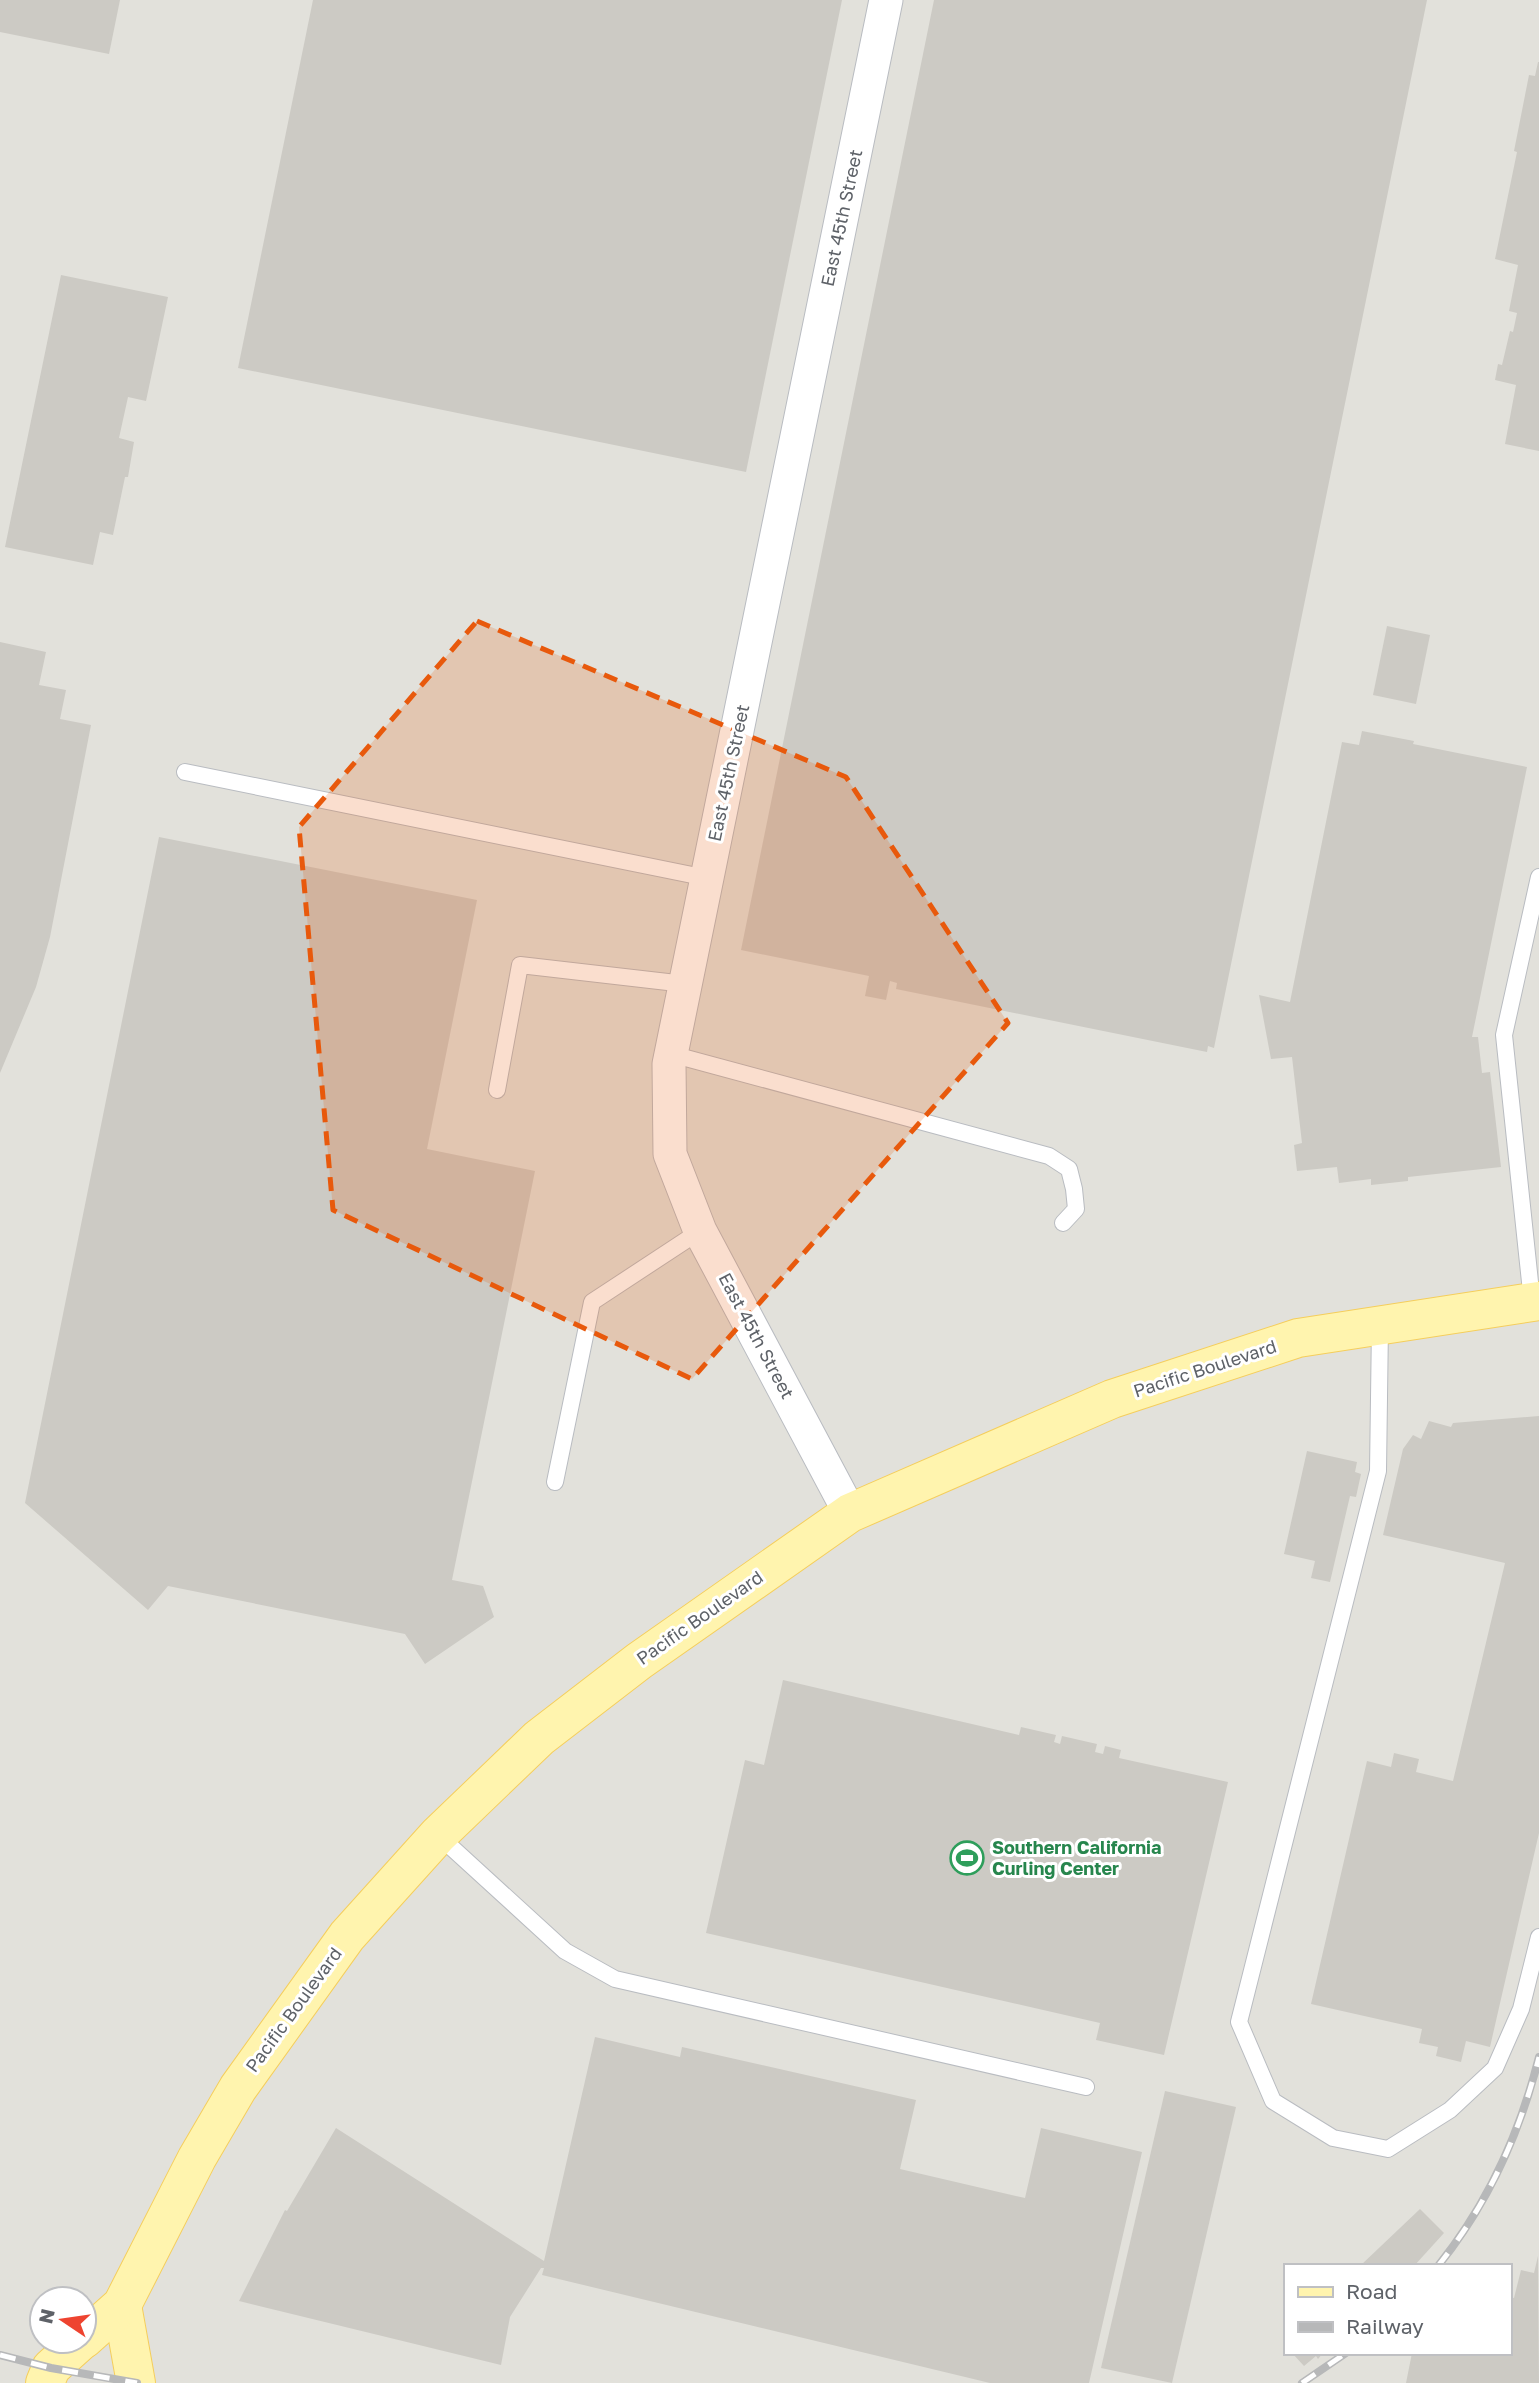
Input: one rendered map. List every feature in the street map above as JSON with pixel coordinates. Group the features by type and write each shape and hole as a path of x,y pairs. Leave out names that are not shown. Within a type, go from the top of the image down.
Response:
{"main road":[{"name":"Pacific Boulevard","path":"98,2327 122,2305 197,2158 238,2088 347,1936 438,1836 549,1730 639,1661 850,1513 1112,1399 1298,1338 1536,1301"},
{"path":"122,2305 136,2383"},
{"name":"Pacific Boulevard","path":"46,2383 51,2368 66,2355"}],"street":[{"name":"East 45th Street","path":"850,1513 700,1231 670,1154 669,1064 886,0"}],"lane":[{"path":"185,772 707,878"},
{"path":"1536,1301 1504,1035 1539,877"},
{"path":"498,1090 520,965 685,984"},
{"path":"671,1054 1049,1156 1069,1169 1074,1189 1076,1209 1063,1223"},
{"path":"555,1482 592,1302 700,1231"},
{"path":"1380,1325 1378,1471 1239,2022 1273,2101 1333,2138 1388,2149 1450,2110 1495,2068 1521,2009 1539,1937"},
{"path":"438,1836 565,1951 615,1979 1086,2087"}],"highlighted area":[{"path":"477,621 846,777 1008,1023 692,1379 333,1210 299,827"}],"shaded area":[{"path":"0,0 1539,0 1539,2383 0,2383"}],"building":[{"path":"0,0 120,0 109,54 0,32"},
{"path":"313,0 842,0 746,472 238,368"},
{"path":"934,0 1427,0 1214,1048 1208,1046 1207,1052 896,989 897,983 890,981 886,1000 865,996 869,976 741,950"},
{"path":"1538,62 1539,451 1505,444 1516,385 1495,380 1498,364 1502,365 1517,313 1509,311 1518,265 1495,259 1517,152 1514,151 1529,75 1535,76"},
{"path":"61,275 168,297 146,401 128,397 119,438 134,442 128,477 125,477 113,535 100,532 93,565 5,547"},
{"path":"1387,626 1430,635 1416,704 1373,695"},
{"path":"0,642 46,652 39,685 66,690 60,719 91,725 50,937 36,987 0,1073"},
{"path":"1362,731 1527,767 1472,1037 1478,1037 1482,1073 1490,1072 1501,1167 1408,1177 1408,1181 1371,1185 1371,1179 1339,1183 1337,1167 1297,1171 1294,1145 1302,1143 1292,1057 1271,1059 1259,995 1290,1002 1342,742 1359,745"},
{"path":"159,837 477,900 427,1149 535,1171 452,1580 483,1586 494,1617 425,1664 405,1634 168,1586 148,1610 25,1503"},
{"path":"1539,1416 1539,1833 1490,2047 1466,2041 1461,2062 1436,2056 1438,2047 1419,2043 1422,2029 1311,2004 1367,1761 1391,1767 1394,1753 1419,1759 1416,1772 1453,1781 1505,1563 1383,1535 1403,1449 1413,1435 1421,1439 1429,1421 1451,1427 1453,1423"},
{"path":"1307,1451 1357,1462 1355,1472 1361,1474 1356,1497 1350,1496 1330,1582 1311,1578 1315,1561 1284,1554"},
{"name":"Southern California Curling Center","path":"783,1680 1019,1735 1021,1727 1056,1735 1054,1742 1060,1744 1062,1736 1097,1744 1095,1752 1103,1754 1105,1746 1121,1750 1119,1758 1228,1782 1164,2055 1096,2040 1100,2023 706,1933 745,1760 764,1765"},
{"path":"595,2037 680,2057 682,2047 916,2100 900,2169 1025,2198 1041,2128 1142,2152 1089,2383 990,2383 542,2275 544,2268 541,2268 510,2317 501,2365 239,2301 285,2210 287,2211 336,2128 544,2261"},
{"path":"1165,2091 1236,2107 1172,2383 1101,2368"},
{"path":"1420,2209 1444,2233 1416,2264 1362,2264"},
{"path":"1538,2256 1539,2383 1406,2383 1412,2355 1511,2355 1511,2297 1514,2298 1521,2270 1534,2273"},
{"path":"1294,2355 1321,2355 1318,2359 1316,2356 1304,2366"}],"railway":[{"path":"1440,2264 1472,2218 1500,2167 1522,2113 1539,2057"},
{"path":"0,2355 51,2368 137,2383"},
{"path":"1302,2383 1343,2355"}],"place":[{"name":"Southern California Curling Center","path":"967,1858"}]}
